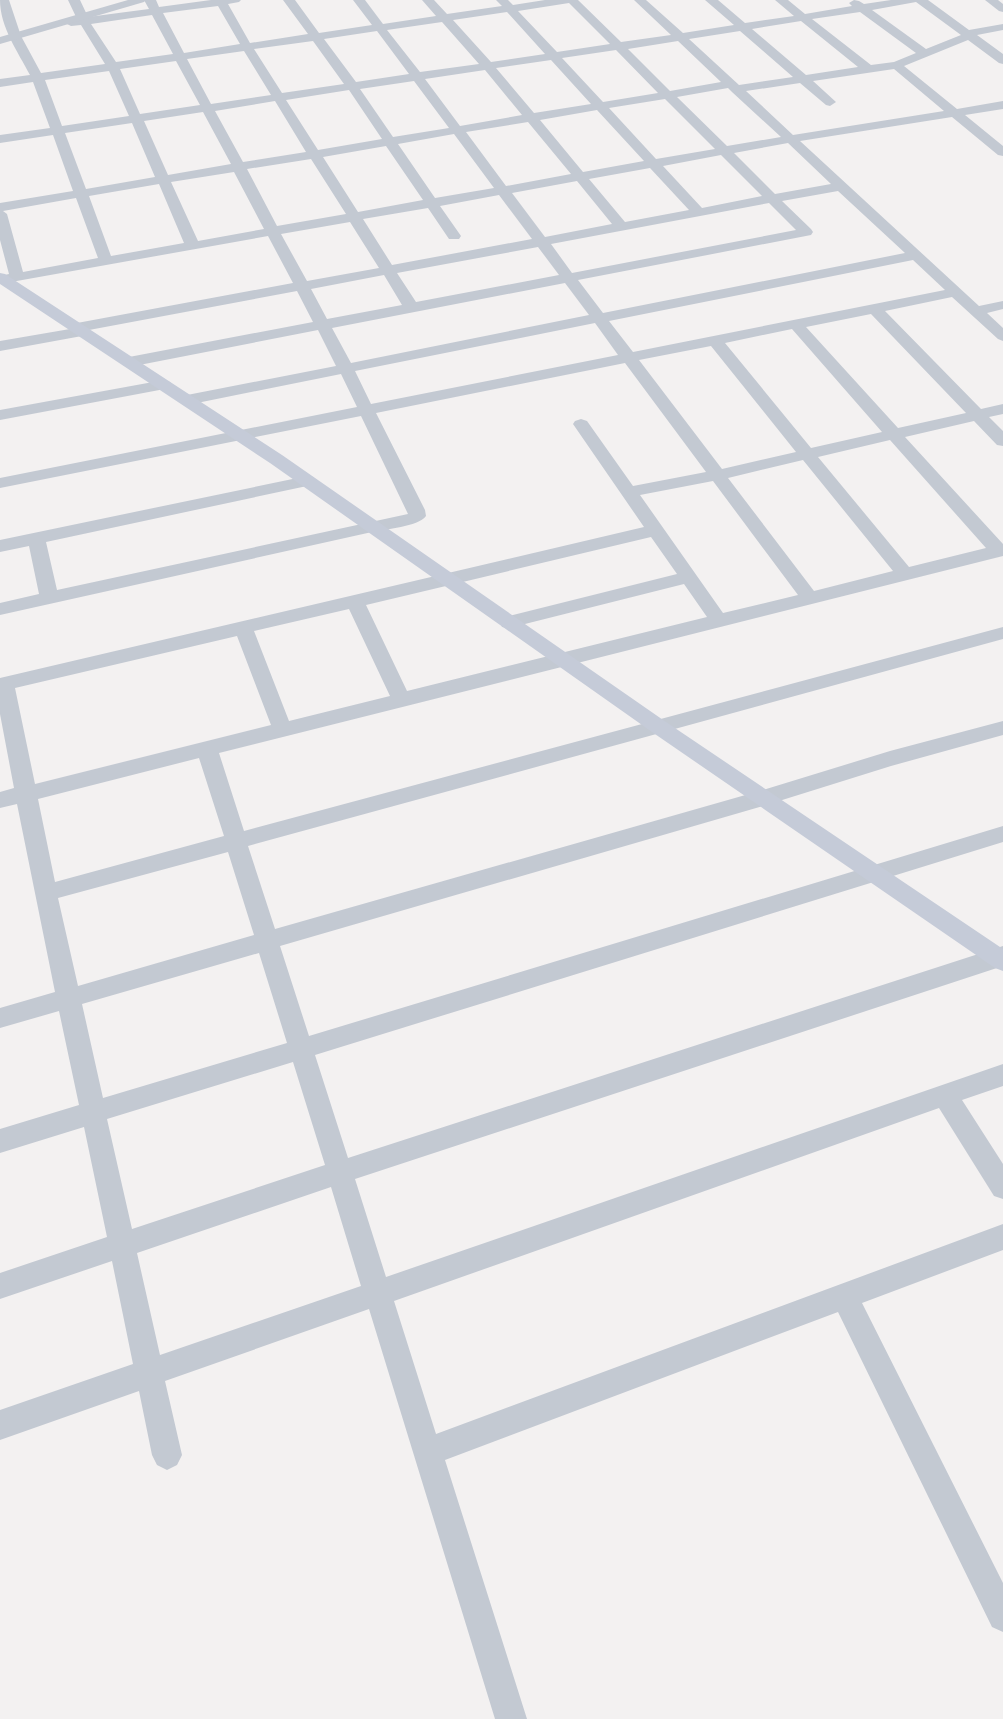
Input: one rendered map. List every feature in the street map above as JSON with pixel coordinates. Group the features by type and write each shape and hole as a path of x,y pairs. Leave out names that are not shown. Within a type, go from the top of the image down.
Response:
{"main road":[{"path":"5,278 308,481 658,727 1001,958"}],"street":[{"path":"3,0 16,36 38,78 106,261"},
{"path":"74,0 83,19 113,67 193,246"},
{"path":"83,19 140,0"},
{"path":"0,41 55,25 153,6 236,0"},
{"path":"289,0 352,86 388,142 454,236"},
{"path":"359,0 810,598"},
{"path":"428,0 488,66 622,226"},
{"path":"0,83 445,18 506,4 568,0"},
{"path":"129,362 806,232 572,0"},
{"path":"640,0 1003,336"},
{"path":"711,0 830,102"},
{"path":"781,0 868,69"},
{"path":"851,0 925,54"},
{"path":"0,139 742,28 912,0"},
{"path":"921,0 1003,60"},
{"path":"991,0 1003,8"},
{"path":"220,1 247,47 412,308"},
{"path":"506,4 698,212"},
{"path":"0,609 372,526 411,519 417,516 416,510 346,369 153,6"},
{"path":"0,207 668,95 734,86 804,79 896,65 974,32 1003,27"},
{"path":"896,65 1003,152"},
{"path":"0,214 5,278 274,232 791,139 1003,105"},
{"path":"0,346 302,286 841,186"},
{"path":"187,400 916,256"},
{"path":"0,483 956,292"},
{"path":"976,311 1003,305"},
{"path":"874,308 1003,441"},
{"path":"0,800 1001,550 892,434 795,324"},
{"path":"714,340 905,574"},
{"path":"0,415 164,385"},
{"path":"630,492 718,475 806,453 939,425 976,414 1003,409"},
{"path":"580,424 630,492 719,621"},
{"path":"0,546 308,481"},
{"path":"167,1455 2,684 656,530"},
{"path":"36,538 49,598"},
{"path":"509,622 688,577"},
{"path":"354,601 402,700"},
{"path":"243,627 283,730"},
{"path":"46,893 1003,633"},
{"path":"0,1018 763,798 890,759 1003,728"},
{"path":"207,749 511,1719"},
{"path":"0,1141 1003,834"},
{"path":"0,1286 340,1172 1001,958"},
{"path":"0,1425 1003,1075"},
{"path":"945,1096 1003,1187"},
{"path":"428,1452 1003,1237"},
{"path":"844,1296 1003,1616"}]}
